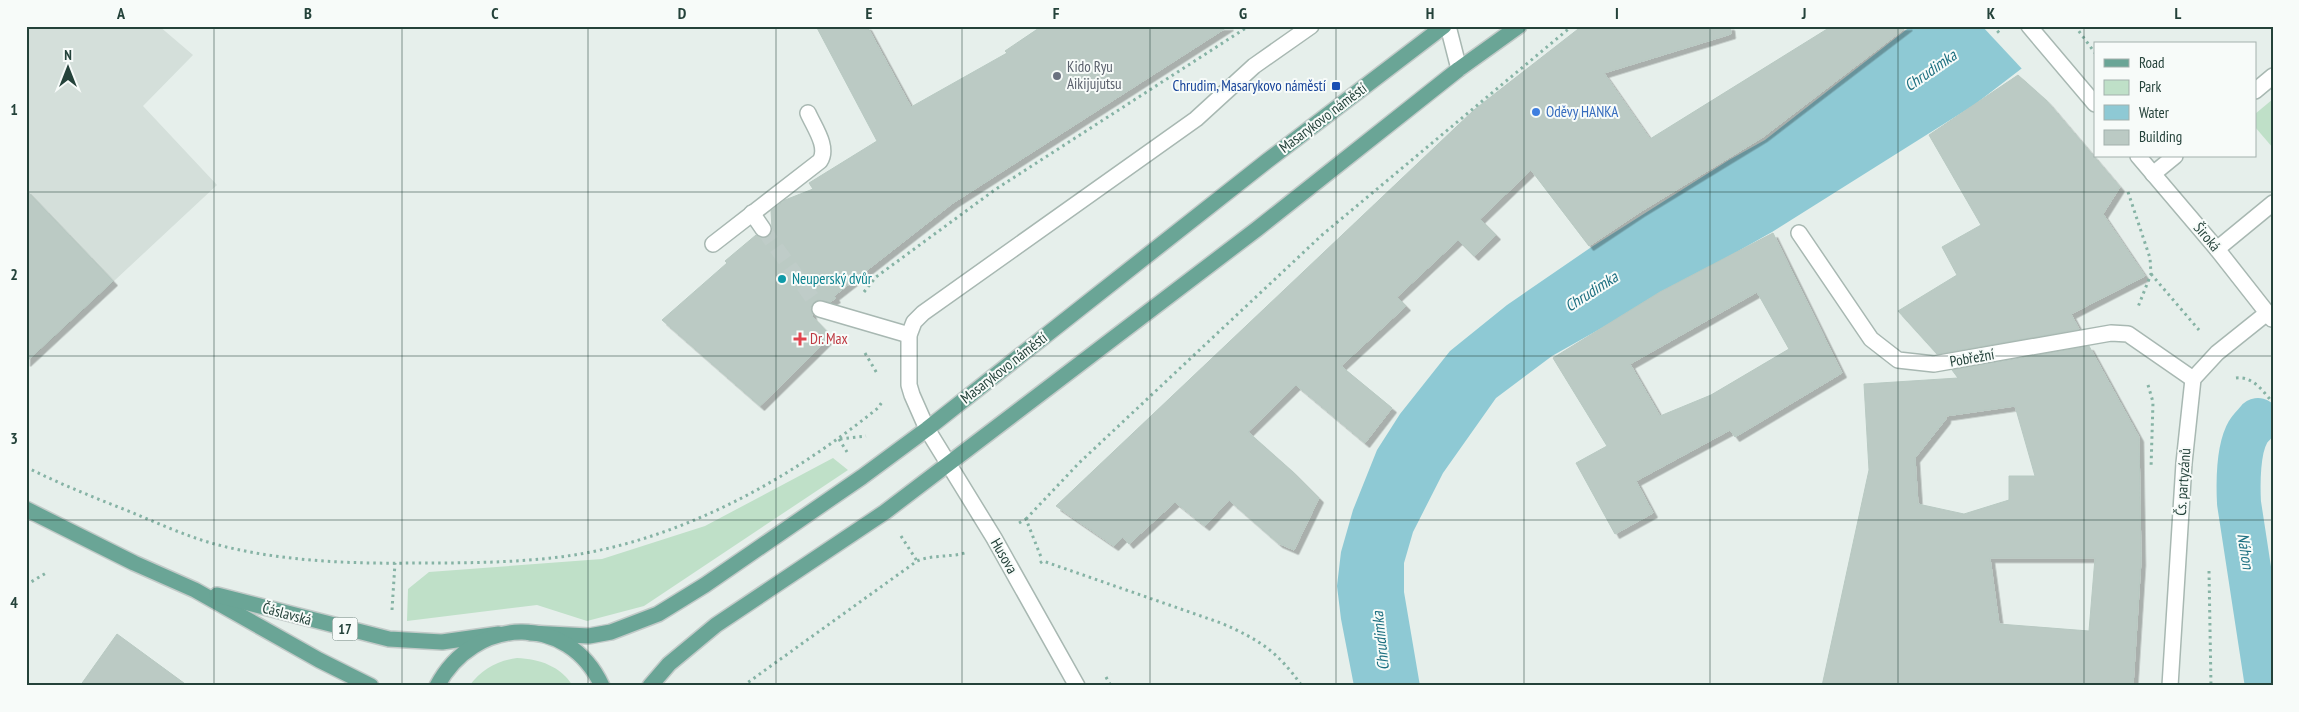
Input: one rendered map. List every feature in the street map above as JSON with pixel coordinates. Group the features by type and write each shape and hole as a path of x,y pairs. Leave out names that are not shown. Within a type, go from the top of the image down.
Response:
{"main road":[{"name":"Masarykovo náměstí","path":"437,686 458,656 477,642 499,634 530,633 589,636 628,627 658,614 734,566 927,429 1267,161 1444,26"},
{"path":"650,686 670,664 716,625 885,512 1257,229 1459,69 1519,26"},
{"name":"Čáslavská","path":"26,509 134,563 195,590 319,660 371,686"},
{"name":"Čáslavská","path":"195,590 389,639 442,642 499,634"},
{"name":"Masarykovo náměstí","path":"530,633 552,638 571,648 588,662 602,686"}],"street":[{"path":"820,309 909,335 914,322 923,313 1196,119 1254,66 1310,26"},
{"path":"1448,26 1459,69"},
{"path":"2029,26 2094,103"},
{"path":"2256,90 2273,76"},
{"path":"713,244 822,159 824,152 821,141 808,113"},
{"name":"Široká","path":"2140,158 2217,249 2270,316"},
{"path":"2153,174 2173,158"},
{"path":"2217,249 2273,203"},
{"path":"752,213 763,229"},
{"name":"Pobřežní","path":"1799,233 1871,339 1898,360 1934,364 2111,333 2128,334"},
{"path":"2128,334 2193,379 2217,353 2270,316"},
{"name":"Husova","path":"909,335 909,385 927,429 994,538 1077,686"},
{"name":"Čs. partyzánů","path":"2170,686 2184,463 2193,379"}],"path":[{"path":"882,382 861,346 855,319 861,297 876,277 996,189 1249,26"},
{"path":"743,686 917,561 933,556 959,555 994,538 1026,519 1079,463 1322,235 1572,26"},
{"path":"2075,26 2094,52"},
{"path":"2128,192 2150,258 2151,274 2128,334"},
{"path":"2151,274 2236,378 2251,380 2273,402"},
{"path":"2147,381 2153,402 2151,473"},
{"path":"26,467 56,482 172,529 213,543 272,555 326,561 395,563 513,561 574,555 626,543 687,523 731,504 774,481 839,440 878,408 884,400"},
{"path":"1026,519 1048,570"},
{"path":"898,532 917,561"},
{"path":"1016,576 1043,561 1221,623 1246,634 1273,651 1302,686"},
{"path":"389,639 395,563"},
{"path":"2209,569 2210,686"},
{"path":"26,585 46,573"},
{"path":"1102,669 1111,686"}],"shaded area":[{"path":"26,26 159,26 193,55 143,106 217,185 26,363"}],"green space":[{"path":"2273,99 2273,148 2256,128 2256,113"},
{"path":"833,458 848,470 644,606 587,621 537,605 407,621 408,589 429,572 602,559 705,526"},
{"path":"517,658 534,660 549,665 562,673 573,686 469,686 490,667 502,661"}],"water":[{"name":"Chrudimka","path":"1911,26 2077,26 1974,105 1772,232 1552,356 1496,398 1443,473 1413,532 1404,563 1404,592 1420,686 1354,686 1341,619 1337,586 1341,552 1353,510 1377,450 1400,414 1450,351 1507,305 1590,248 1729,160 1765,140"}],"pier":[{"path":"1982,26 2080,26 2024,71"}],"building":[{"path":"816,26 867,26 911,107 1007,53 1005,51 1042,26 1229,26 953,203 834,296 836,298 830,302 818,300 814,302 811,307 812,316 831,336 760,406 662,320 727,263 725,261 756,235 763,238 769,236 772,229 771,211 785,200 813,189 809,183 877,141"},
{"path":"1582,26 1730,26 1731,34 1604,73 1650,139 1832,26 1908,26 1763,137 1640,212 1589,246 1531,170 1480,219 1496,235 1474,256 1458,240 1397,297 1406,306 1341,366 1392,408 1365,443 1296,385 1248,432 1319,498 1294,550 1278,543 1229,500 1205,526 1175,502 1129,544 1123,537 1114,546 1056,506 1474,110"},
{"path":"2018,75 2046,100 2120,187 2103,214 2145,276 2071,314 2079,329 1937,354 1898,311 1957,275 1942,247 1981,225 1929,135"},
{"path":"26,190 113,281 26,362"},
{"path":"1773,233 1842,373 1735,437 1730,430 1636,481 1653,513 1615,534 1576,463 1607,446 1553,358 1660,292","holes":["1757,292 1789,349 1711,395 1660,416 1630,364"]},
{"path":"2089,346 2139,437 2141,561 2133,686 1822,686 1869,470 1864,384 1958,378 1952,370","holes":["2015,406 2035,476 2009,476 2009,500 1964,514 1918,504 1915,458 1946,419 1946,416","1990,558 2095,558 2089,631 1999,624"]},
{"path":"117,634 188,686 80,686"}],"waterway":[{"name":"Náhon","path":"2258,420 2248,432 2242,447 2239,466 2239,503 2267,686"}],"tunnel":[{"path":"763,229 820,309"}],"place":[{"name":"Kido Ryu Aikijujutsu","path":"1057,76"},
{"name":"Chrudim, Masarykovo náměstí","path":"1336,86"},
{"name":"Oděvy HANKA","path":"1536,112"},
{"name":"Neuperský dvůr","path":"782,279"},
{"name":"Dr. Max","path":"800,339"}]}
